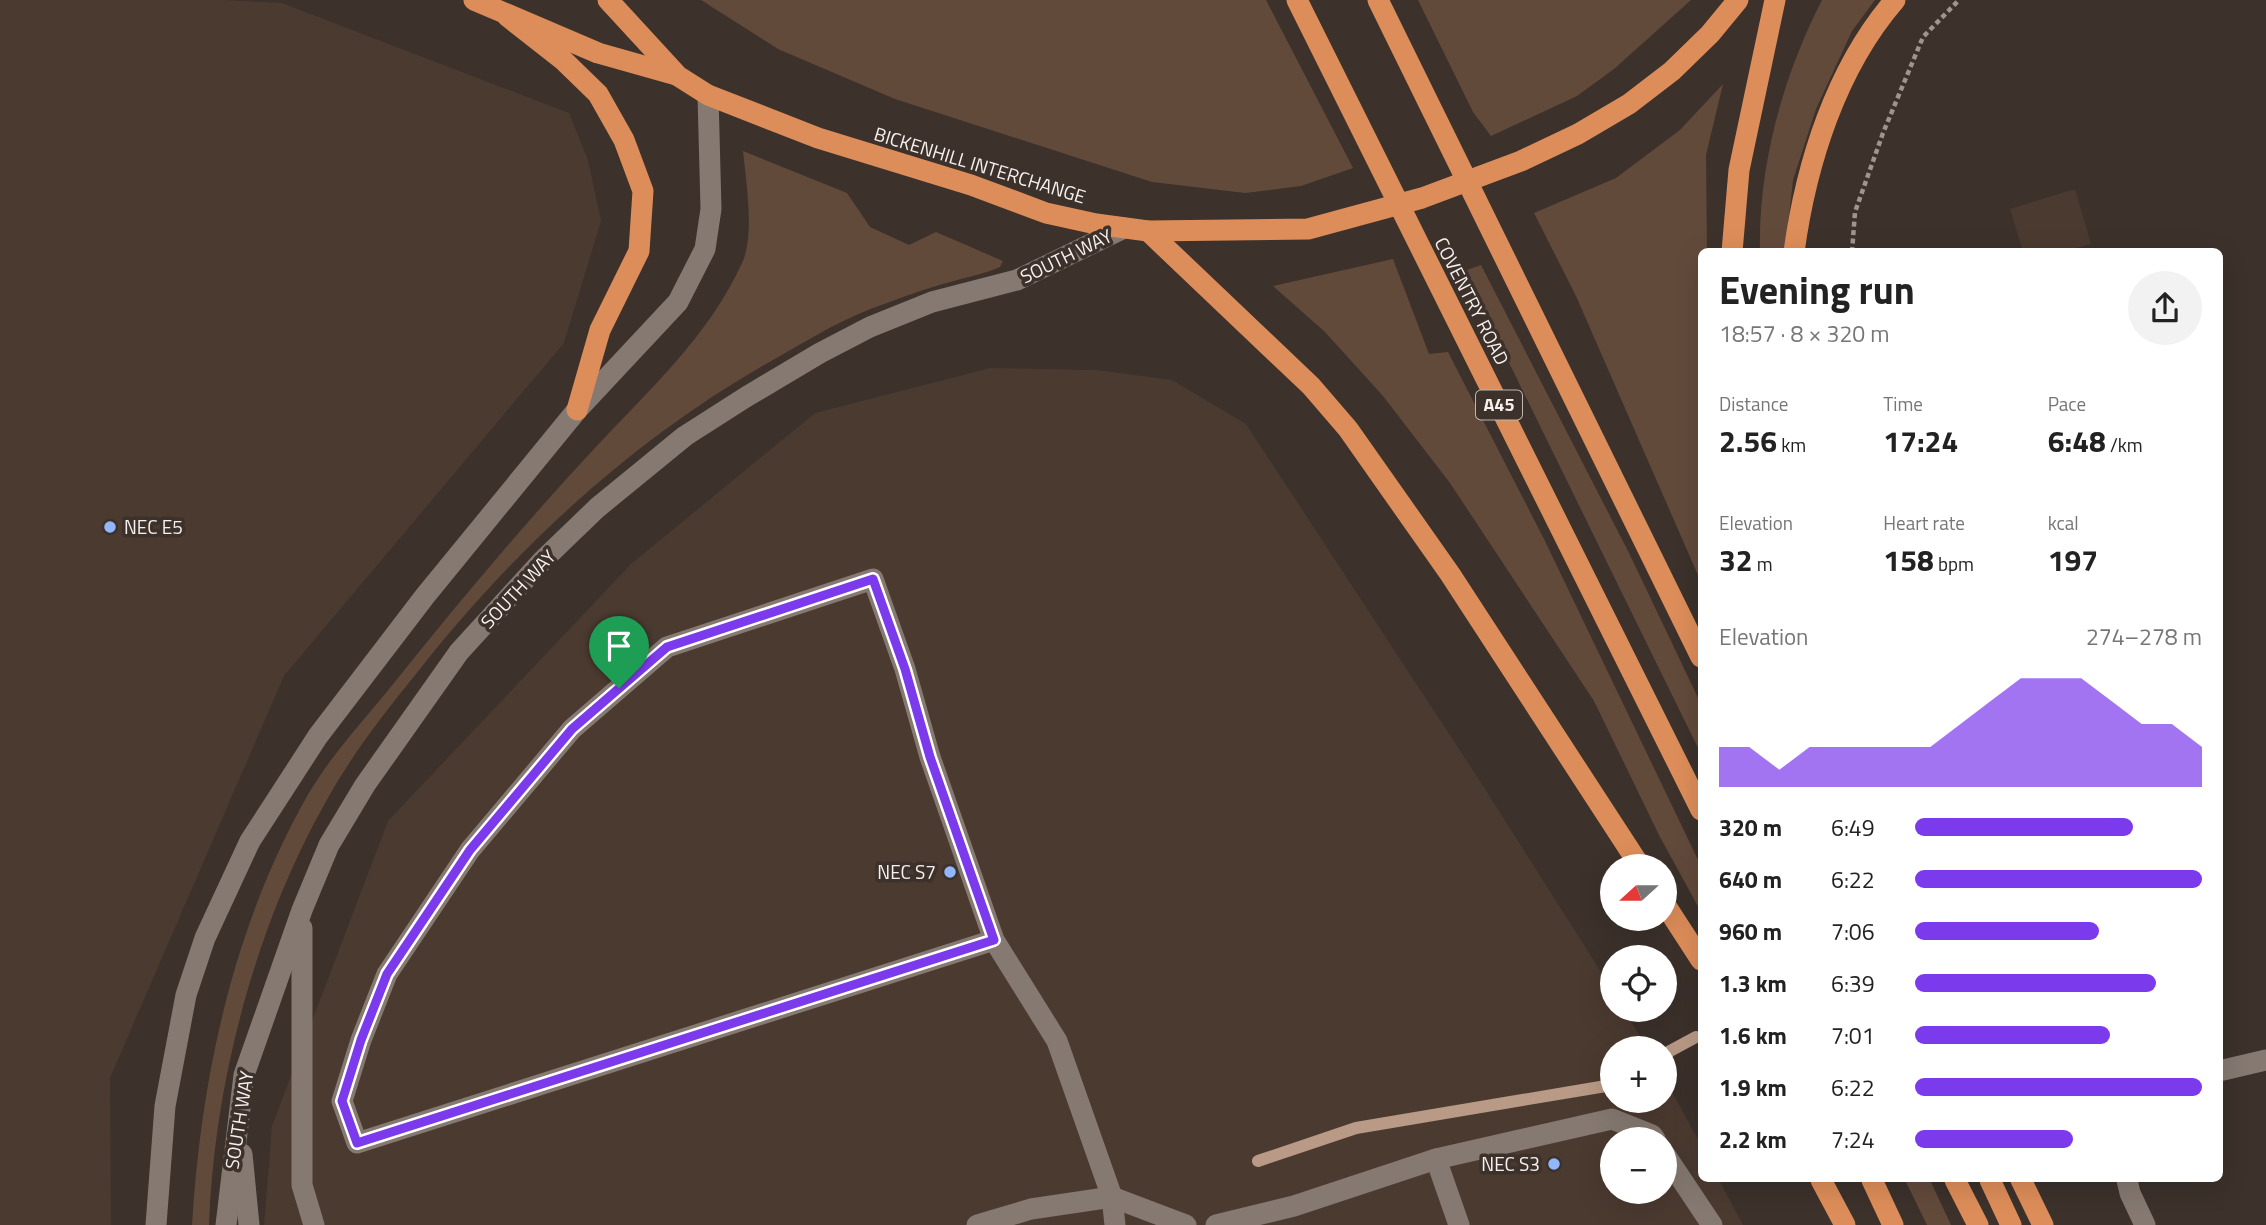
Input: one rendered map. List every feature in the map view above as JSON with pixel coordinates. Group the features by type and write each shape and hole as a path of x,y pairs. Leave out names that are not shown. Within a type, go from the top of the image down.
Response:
{"highway":[{"path":"474,0 598,52 678,76"},
{"name":"BICKENHILL INTERCHANGE","path":"608,0 678,76 708,95 818,138 971,185 1046,214 1148,231 1308,229 1422,198 1521,161 1578,134 1629,104 1672,71 1710,34 1738,0"},
{"name":"COVENTRY ROAD","path":"1297,0 1698,804"},
{"path":"1378,0 1698,651"},
{"path":"1732,248 1739,170 1775,0"},
{"path":"1795,248 1809,176 1828,117 1855,59 1895,0"},
{"path":"507,16 563,60 597,94 624,140 643,191 639,251 600,330 577,410"},
{"path":"1148,231 1311,386 1348,429 1450,574 1632,854"},
{"path":"1677,923 1698,955"},
{"path":"1822,1182 1845,1225"},
{"path":"1873,1182 1893,1225"},
{"path":"1956,1182 1978,1225"},
{"path":"1991,1182 2011,1225"},
{"path":"2022,1182 2043,1225"}],"street":[{"path":"156,1225 164,1106 186,995 205,938 250,841 318,736 441,576 577,410 678,302 705,249 711,209 708,95"},
{"name":"SOUTH WAY","path":"226,1225 237,1110 244,1074 302,910 329,845 365,785 459,652 542,561 597,508 685,436 820,353 870,327 932,302 1017,280 1124,228"},
{"path":"994,940 357,1143 342,1101 361,1040 387,974 470,850 572,729 667,647 873,579 905,669 930,757 994,940 1057,1041 1112,1197 1115,1225"},
{"path":"302,910 302,1185 314,1225"},
{"path":"2223,1069 2266,1059"},
{"path":"237,1110 249,1225"},
{"path":"1216,1225 1294,1206 1436,1159 1612,1119 1632,1127"},
{"path":"1436,1159 1459,1225"},
{"path":"1677,1172 1712,1225"},
{"path":"2127,1182 2145,1225"},
{"path":"977,1225 1031,1209 1112,1197 1186,1225"}],"path":[{"path":"1852,248 1855,212 1883,134 1923,37 1959,0"}],"shaded area":[{"path":"0,0 225,0 282,3 569,113 588,160 601,221 564,343 284,676 110,1078 111,1225 0,1225"},
{"path":"701,0 1266,0 1353,168 1301,186 1245,193 1152,182 895,99 778,49"},
{"path":"1418,0 1691,0 1614,69 1577,96 1491,136 1473,112"},
{"path":"1822,0 1875,0 1852,31 1816,109 1793,180 1785,248 1760,248 1760,220 1768,155 1785,90"},
{"path":"1723,84 1706,155 1707,248 1698,248 1698,575 1576,296 1534,213 1616,178 1680,130"},
{"path":"743,151 847,193 870,227 909,245 936,232 1003,261 1000,267 993,270 886,303 831,327 722,391 672,424 579,499 535,540 454,628 391,705 356,754 334,787 299,853 259,955 229,1063 219,1117 209,1225 192,1225 203,1114 225,1005 240,951 259,899 306,798 348,739 467,594 568,477 676,362 713,315 746,252 749,224"},
{"path":"2075,189 2091,244 2077,248 2022,248 2010,209"},
{"path":"1393,259 1429,354 1448,352 1544,539 1698,860 1698,906 1677,868 1677,854 1669,854 1659,835 1594,701 1450,483 1383,396 1325,332 1273,286"},
{"path":"1481,265 1629,553 1698,698 1698,748 1464,271"},
{"name":"NEC S7","path":"990,368 1097,370 1172,380 1246,424 1478,778 1600,970 1600,1022 1631,1022 1640,1036 1600,1036 1600,1113 1677,1113 1677,1101 1698,1139 1698,1182 1720,1182 1743,1225 264,1225 272,1126 388,821 631,564 815,413"},
{"path":"1906,1182 1931,1182 1951,1225 1927,1225"}],"waterway":[{"path":"1677,1047 1696,1037"},
{"path":"1258,1161 1356,1128 1600,1087"}],"place":[{"name":"NEC E5","path":"110,527"},
{"name":"NEC S7","path":"950,872"},
{"name":"NEC S3","path":"1554,1164"}],"route":[{"path":"873,579 905,669 930,757 994,940 357,1143 342,1101 361,1040 387,974 470,850 572,729 619,688 667,647 873,579"}]}
